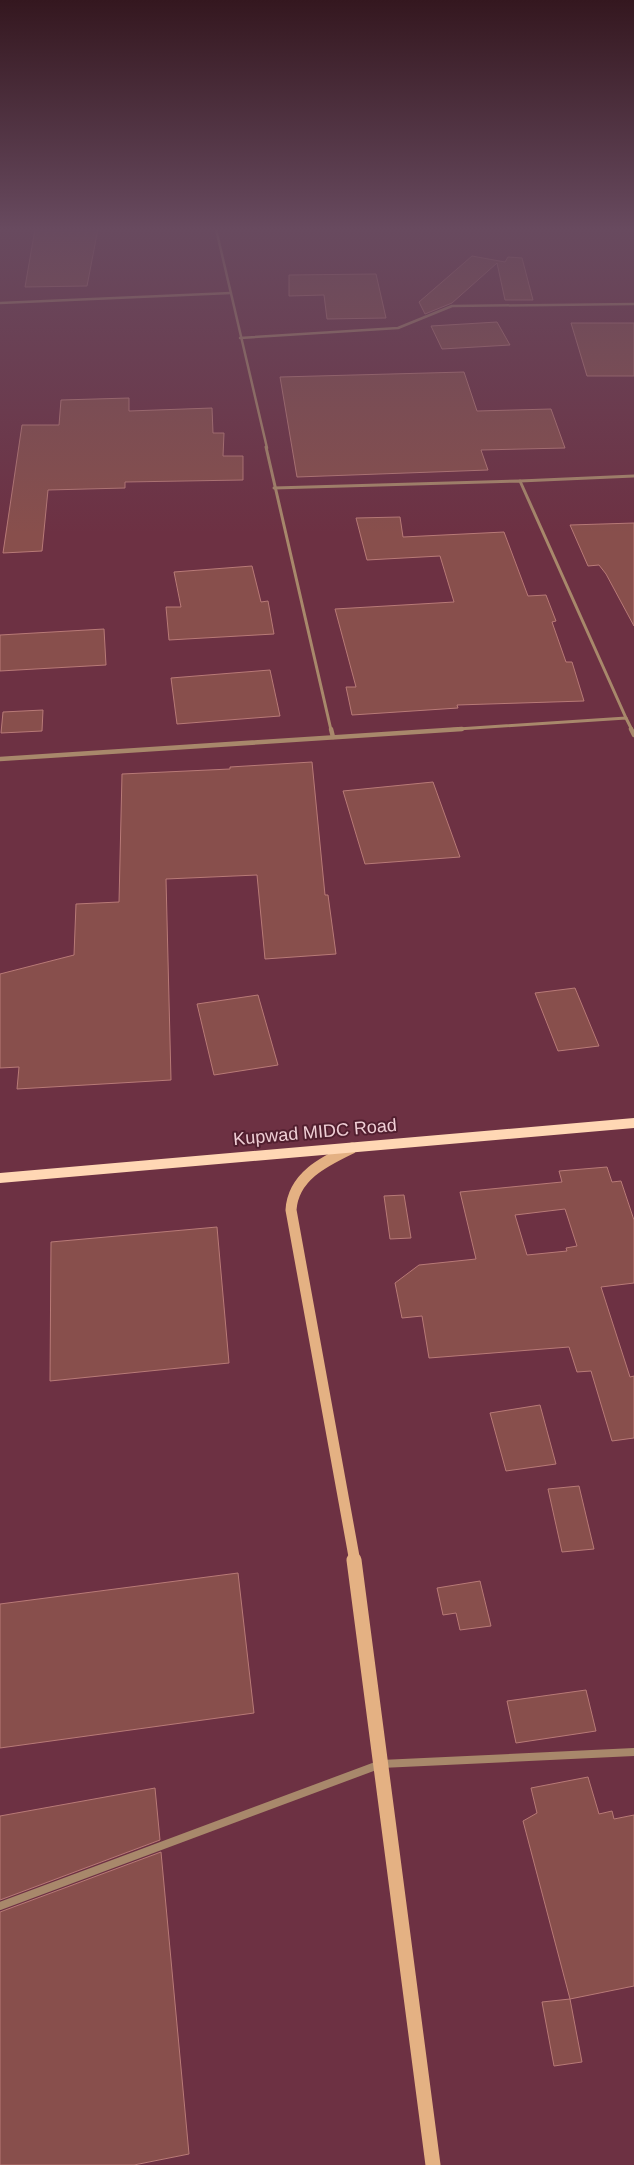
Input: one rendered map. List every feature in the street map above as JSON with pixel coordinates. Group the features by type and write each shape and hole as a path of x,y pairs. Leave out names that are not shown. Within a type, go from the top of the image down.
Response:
{"main road":[{"name":"Kupwad MIDC Road","path":"0,1178 634,1124"},
{"path":"353,1148 319,1164 301,1181 291,1204 292,1224 355,1563 433,2165"}],"street":[{"path":"238,330 333,737"},
{"path":"240,338 366,330"},
{"path":"274,488 634,476"},
{"path":"520,481 634,735"},
{"path":"0,759 626,718"},
{"path":"0,1906 381,1764 634,1752"}],"shaded area":[{"path":"0,330 634,330 634,2165 0,2165"}],"building":[{"path":"433,330 502,330 510,345 442,349"},
{"path":"573,330 634,330 634,376 587,376"},
{"path":"464,372 477,411 551,409 565,448 481,450 488,470 297,477 280,377"},
{"path":"129,398 129,411 212,408 213,433 224,433 223,456 243,456 243,480 125,482 125,488 48,490 42,551 3,553 22,425 59,425 61,400"},
{"path":"400,517 403,537 504,532 528,596 546,595 556,621 552,622 566,662 572,662 584,701 457,705 458,708 352,715 346,687 356,687 335,609 454,602 440,556 367,560 356,518"},
{"path":"634,523 634,626 606,574 599,565 588,566 570,525"},
{"path":"252,566 261,602 268,601 274,634 169,640 166,607 181,607 174,572"},
{"path":"104,629 106,665 0,671 0,635"},
{"path":"270,670 280,716 177,724 171,678"},
{"path":"43,710 42,731 1,733 3,712"},
{"path":"312,762 325,895 328,895 336,954 265,959 257,875 166,879 171,1080 17,1089 19,1067 0,1068 0,974 74,955 76,904 119,902 122,774 230,769 230,767"},
{"path":"433,782 460,857 365,864 343,791"},
{"path":"575,988 599,1046 558,1051 535,993"},
{"path":"258,995 278,1065 214,1075 197,1004"},
{"path":"607,1167 612,1182 621,1181 634,1220 634,1283 601,1287 630,1377 634,1376 634,1438 612,1441 591,1371 577,1372 569,1347 429,1358 422,1316 402,1318 395,1283 419,1265 476,1259 460,1192 562,1182 559,1171","holes":["565,1209 577,1246 566,1248 567,1251 527,1255 515,1215"]},
{"path":"404,1195 411,1238 390,1239 384,1196"},
{"path":"217,1227 229,1363 50,1381 51,1242"},
{"path":"540,1405 556,1464 506,1471 490,1413"},
{"path":"579,1486 594,1549 562,1552 548,1489"},
{"path":"238,1573 254,1713 0,1748 0,1604"},
{"path":"480,1581 491,1626 460,1630 456,1613 443,1615 437,1588"},
{"path":"586,1690 596,1731 516,1743 507,1701"},
{"path":"588,1777 599,1814 612,1811 614,1819 634,1815 634,1986 570,1999 523,1821 537,1813 531,1788"},
{"path":"155,1788 160,1840 0,1900 0,1816"},
{"path":"161,1852 189,2154 134,2165 0,2165 0,1912"},
{"path":"570,1999 582,2062 554,2066 542,2002"}]}
